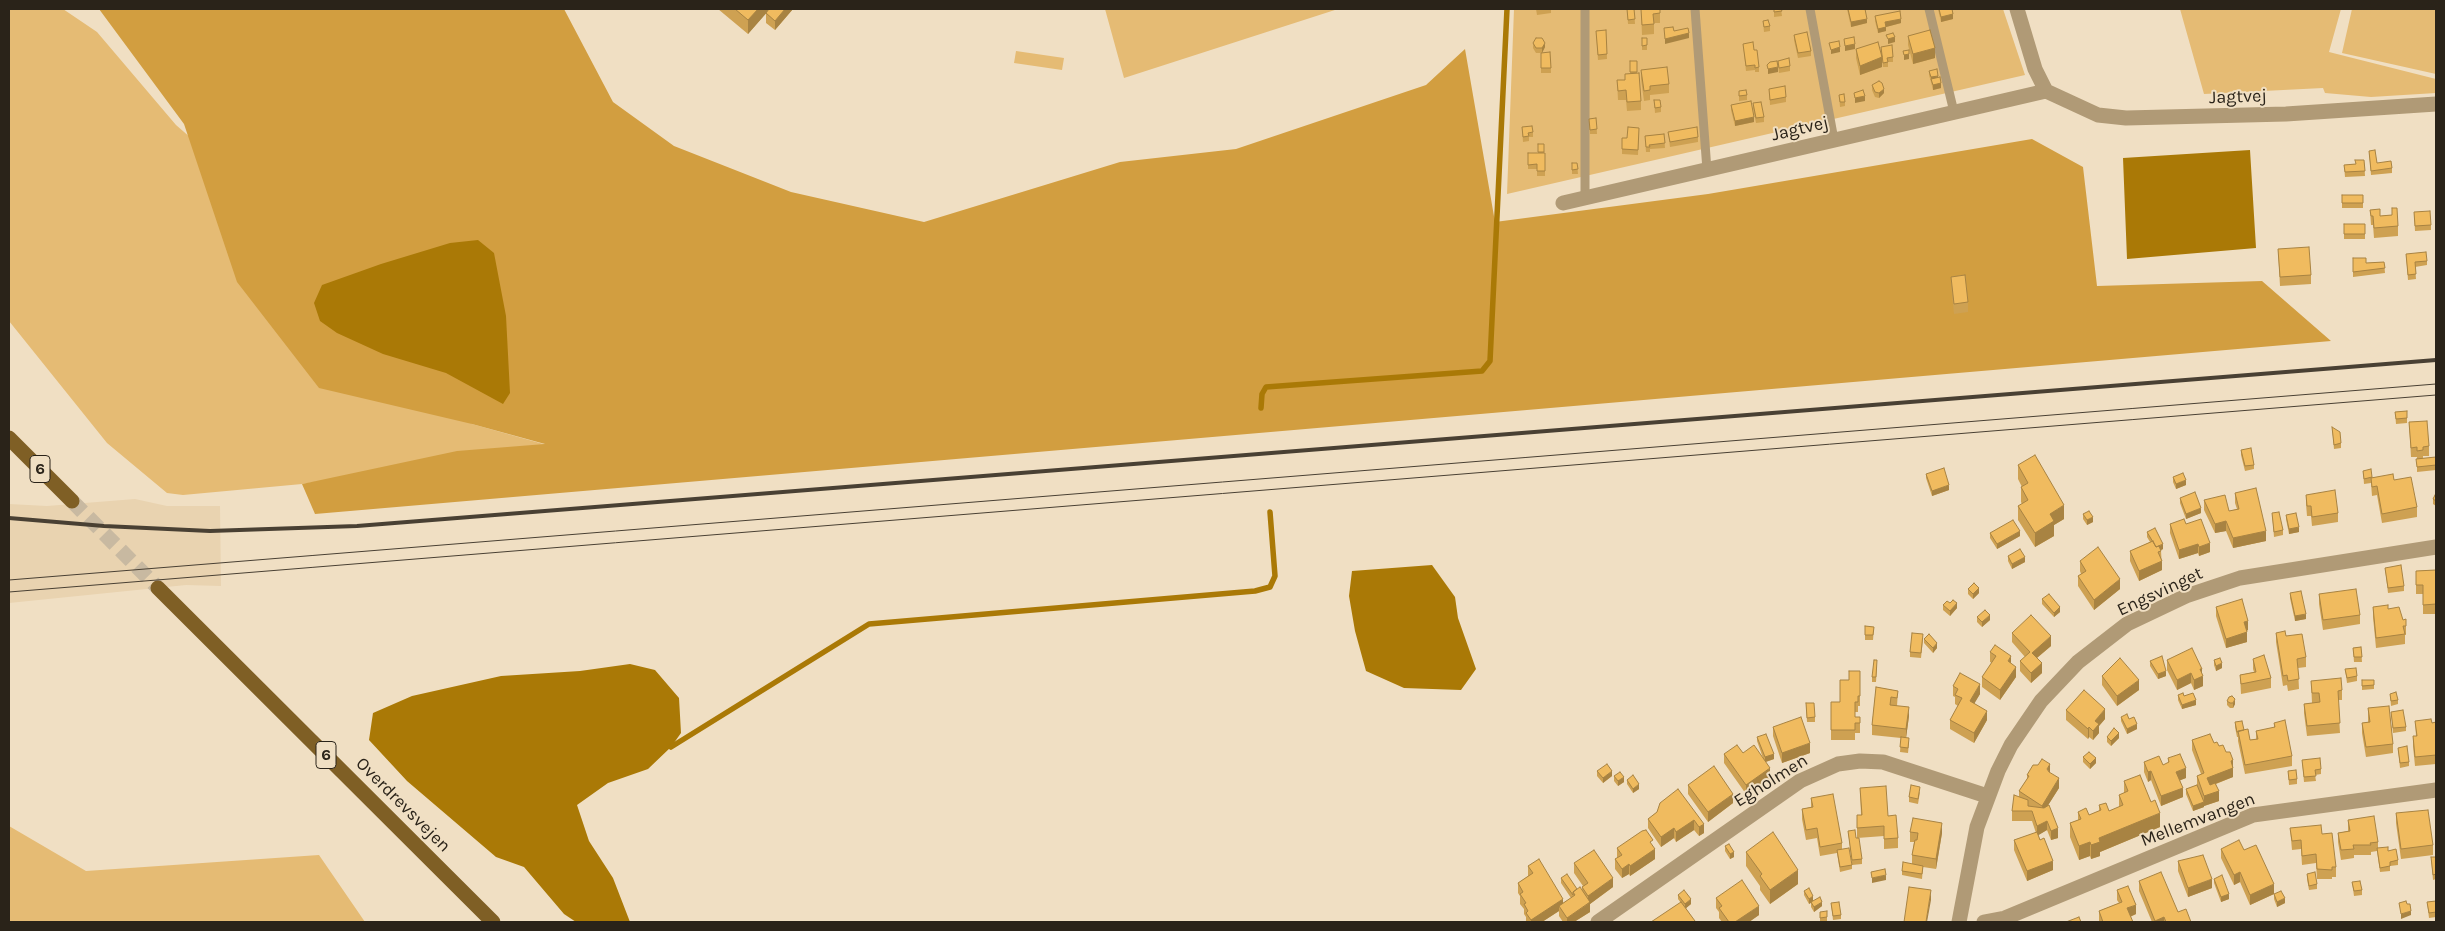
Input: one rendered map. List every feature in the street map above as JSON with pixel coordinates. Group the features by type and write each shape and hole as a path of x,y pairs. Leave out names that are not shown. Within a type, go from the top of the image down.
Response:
{"main road":[{"name":"6","path":"9,438 72,501"},
{"name":"Overdrevsvejen","path":"158,588 493,922"}],"street":[{"path":"2017,9 2034,69 2046,91"},
{"name":"Jagtvej","path":"1563,204 2046,91 2098,115 2126,118 2286,114 2436,104"},
{"name":"Engsvinget","path":"1963,922 1970,855 1987,796 2011,745 2041,701 2078,662 2127,624 2186,596 2240,578 2436,547"},
{"name":"Egholmen","path":"1598,922 1800,781 1838,764 1860,761 1883,762 1987,796"},
{"name":"Mellemvangen","path":"1984,922 2005,918 2253,815 2436,790"}],"lane":[{"path":"1585,9 1585,198"},
{"path":"1695,9 1707,170"},
{"path":"1810,9 1834,140"},
{"path":"1928,9 1954,112"}],"shaded area":[{"path":"9,9 63,9 97,32 176,125 221,164 472,424 547,445 302,484 183,495 167,493 107,443 9,321"},
{"path":"99,9 564,9 613,102 674,146 791,192 924,222 1120,162 1236,149 1426,85 1465,49 1495,222 1708,194 2032,139 2083,167 2097,286 2262,281 2331,341 315,514 302,484 457,451 545,444 472,424 319,388 237,282 184,124"},
{"path":"1105,9 1338,9 1124,78"},
{"path":"1514,9 2003,9 2025,75 1507,194"},
{"path":"2180,9 2341,9 2329,52 2436,79 2436,93 2371,97 2325,93 2323,88 2204,94"},
{"path":"2352,9 2436,9 2436,74 2342,53"},
{"path":"1016,51 1064,58 1062,70 1014,63"},
{"path":"2250,150 2256,248 2127,259 2123,158"},
{"path":"478,240 494,253 506,316 510,393 503,404 446,373 383,354 337,333 320,321 314,303 322,285 381,264 450,243"},
{"path":"135,499 167,506 220,506 221,586 186,585 9,603 9,504 47,506"},
{"path":"1432,565 1455,597 1458,618 1476,669 1461,690 1404,688 1366,671 1355,631 1349,596 1352,571"},
{"path":"630,664 655,670 679,698 681,733 671,747 648,769 608,783 577,805 589,841 613,878 630,922 576,922 564,914 524,867 496,857 407,781 369,740 373,713 412,696 501,676 580,671"},
{"path":"9,826 86,871 319,855 365,922 9,922"}],"building":[{"path":"735,9 758,9 748,20"},
{"path":"769,9 785,9 775,21 766,13"},
{"path":"1627,9 1634,9 1635,19 1628,20"},
{"path":"1641,9 1660,9 1660,13 1653,14 1654,24 1642,25"},
{"path":"1774,9 1781,9 1782,11 1774,12"},
{"path":"1848,9 1865,9 1867,19 1851,22"},
{"path":"1939,9 1952,9 1953,14 1941,17"},
{"path":"1900,11 1901,19 1885,22 1886,27 1878,29 1875,16"},
{"path":"1768,20 1770,26 1764,27 1763,21"},
{"path":"1673,27 1674,31 1688,28 1689,33 1665,39 1664,28"},
{"path":"1606,30 1607,54 1598,55 1596,31"},
{"path":"1930,30 1935,48 1913,54 1908,36"},
{"path":"1807,32 1811,51 1798,53 1794,35"},
{"path":"1893,33 1895,37 1888,39 1886,35"},
{"path":"1854,37 1855,44 1845,46 1844,39"},
{"path":"1536,38 1542,38 1545,43 1542,48 1536,48 1533,43"},
{"path":"1642,38 1647,38 1647,45 1642,46"},
{"path":"1839,41 1840,47 1831,50 1829,43"},
{"path":"1753,42 1754,50 1757,50 1759,67 1755,68 1755,65 1746,66 1743,44"},
{"path":"1878,42 1882,57 1860,66 1856,49"},
{"path":"1892,45 1893,57 1887,58 1888,62 1883,63 1881,47"},
{"path":"1909,50 1909,54 1904,55 1903,51"},
{"path":"1550,52 1551,68 1541,68 1541,53"},
{"path":"1789,58 1790,66 1779,68 1778,61"},
{"path":"1630,61 1637,61 1637,72 1630,72"},
{"path":"1777,61 1778,67 1768,69 1767,65 1770,62"},
{"path":"1667,67 1669,84 1650,86 1650,90 1644,91 1641,70"},
{"path":"1937,69 1938,76 1931,77 1929,71"},
{"path":"1639,73 1641,101 1627,102 1626,90 1618,91 1617,80 1625,80 1625,74"},
{"path":"1940,77 1941,83 1933,85 1931,79"},
{"path":"1879,81 1884,89 1879,93 1875,92 1872,85"},
{"path":"1785,86 1786,97 1770,100 1769,89"},
{"path":"1746,90 1747,95 1739,96 1739,91"},
{"path":"1863,90 1865,96 1855,98 1854,93"},
{"path":"1844,94 1845,102 1840,102 1839,95"},
{"path":"1654,100 1660,100 1661,107 1655,108"},
{"path":"1751,101 1754,117 1735,121 1731,105"},
{"path":"1761,102 1764,117 1756,118 1753,103"},
{"path":"1596,118 1597,129 1590,130 1589,119"},
{"path":"1532,126 1533,132 1528,133 1529,136 1523,137 1522,127"},
{"path":"1628,127 1639,128 1638,150 1622,149 1622,138 1627,138"},
{"path":"1697,127 1698,137 1670,142 1668,132"},
{"path":"1664,134 1665,143 1646,147 1645,136"},
{"path":"1538,144 1544,144 1544,152 1538,152"},
{"path":"2375,150 2377,163 2391,161 2392,168 2371,171 2369,151"},
{"path":"1528,153 1545,153 1545,171 1537,171 1537,164 1528,165"},
{"path":"2355,160 2364,160 2365,171 2345,172 2344,165 2356,164"},
{"path":"1572,163 1577,163 1578,169 1572,170"},
{"path":"2342,195 2363,195 2363,203 2342,203"},
{"path":"2392,208 2397,208 2398,226 2374,228 2373,216 2371,216 2370,210 2380,209 2380,216 2392,215"},
{"path":"2430,211 2431,225 2415,226 2414,212"},
{"path":"2344,224 2365,224 2365,234 2344,234"},
{"path":"2309,247 2311,275 2280,277 2278,249"},
{"path":"2426,252 2427,261 2415,262 2416,274 2408,275 2406,254"},
{"path":"2353,258 2366,258 2366,263 2384,262 2385,268 2353,272"},
{"path":"1965,275 1968,302 1954,304 1951,277"},
{"path":"2407,411 2407,418 2396,419 2395,412"},
{"path":"2427,421 2429,446 2417,451 2417,447 2411,448 2409,422"},
{"path":"2332,427 2340,432 2341,443 2334,445"},
{"path":"2251,448 2254,465 2245,466 2241,450"},
{"path":"2035,455 2064,505 2050,514 2054,521 2035,533 2018,506 2028,500 2021,487 2028,483 2018,465"},
{"path":"2436,457 2436,465 2417,467 2416,459"},
{"path":"1944,468 1949,485 1932,491 1926,474"},
{"path":"2371,469 2372,477 2364,479 2363,471"},
{"path":"2183,473 2186,480 2176,484 2173,477"},
{"path":"2393,474 2394,480 2411,477 2417,507 2382,514 2377,486 2372,487 2371,478"},
{"path":"2256,488 2266,531 2233,538 2226,521 2215,524 2204,500 2225,495 2229,511 2239,509 2235,493"},
{"path":"2335,490 2338,513 2312,517 2311,506 2307,506 2306,495"},
{"path":"2195,492 2201,508 2186,514 2180,498"},
{"path":"2089,511 2093,517 2087,520 2083,514"},
{"path":"2279,512 2283,530 2274,532 2272,513"},
{"path":"2296,513 2299,527 2289,529 2286,515"},
{"path":"2184,519 2186,524 2201,519 2210,543 2199,547 2198,544 2179,550 2170,524"},
{"path":"2013,520 2020,531 1997,544 1990,533"},
{"path":"2155,528 2163,544 2156,547 2147,532"},
{"path":"2153,541 2156,547 2159,546 2161,551 2158,552 2162,561 2139,571 2130,551"},
{"path":"2098,547 2120,579 2094,600 2078,576 2086,571 2080,561"},
{"path":"2020,549 2025,557 2012,564 2008,556"},
{"path":"2401,565 2404,586 2388,588 2385,568"},
{"path":"2436,570 2436,604 2423,605 2423,585 2416,585 2416,571"},
{"path":"1974,583 1979,588 1973,594 1968,589"},
{"path":"2356,589 2360,615 2323,620 2319,594"},
{"path":"2301,591 2306,614 2295,616 2290,593"},
{"path":"2049,594 2060,607 2054,613 2042,599"},
{"path":"2242,599 2248,621 2244,622 2247,632 2226,639 2216,607"},
{"path":"1953,600 1957,603 1950,611 1943,605 1947,601 1950,603"},
{"path":"2388,605 2388,609 2399,607 2403,620 2406,619 2406,626 2403,626 2405,634 2376,638 2373,607"},
{"path":"1985,610 1990,615 1982,622 1977,617"},
{"path":"2031,615 2051,636 2032,653 2042,663 2031,673 2020,661 2030,652 2012,633"},
{"path":"1865,626 1874,627 1873,635 1865,635"},
{"path":"2285,631 2286,636 2302,634 2306,657 2297,659 2299,679 2288,681 2287,675 2283,676 2276,633"},
{"path":"1912,633 1923,634 1921,653 1910,652"},
{"path":"1929,634 1937,643 1933,648 1924,639"},
{"path":"1995,645 2011,656 2008,661 2016,667 2000,690 1982,677 1996,656 1990,652"},
{"path":"2361,647 2362,657 2354,657 2353,648"},
{"path":"2192,648 2202,669 2200,669 2203,676 2194,680 2191,673 2177,680 2167,660"},
{"path":"2264,655 2271,678 2241,684 2240,675 2256,672 2253,659"},
{"path":"2162,656 2166,671 2158,674 2150,661"},
{"path":"2120,658 2139,680 2117,696 2102,676"},
{"path":"2220,658 2222,663 2216,666 2214,660"},
{"path":"1874,660 1877,660 1876,677 1872,677"},
{"path":"2356,668 2357,676 2347,678 2345,669"},
{"path":"1849,671 1860,671 1860,696 1858,696 1858,702 1855,702 1855,717 1860,717 1860,723 1855,723 1855,730 1831,730 1831,702 1840,702 1840,680 1849,680"},
{"path":"1960,673 1980,684 1970,701 1987,711 1974,733 1950,720 1962,698 1955,695 1958,689 1953,686"},
{"path":"2341,678 2342,690 2338,691 2340,723 2307,726 2304,704 2320,702 2319,693 2312,693 2311,681"},
{"path":"2362,680 2374,680 2374,685 2362,686"},
{"path":"1876,687 1898,691 1897,698 1891,697 1890,705 1909,707 1906,729 1872,725"},
{"path":"2084,690 2105,709 2095,721 2099,724 2093,731 2066,710"},
{"path":"2396,692 2398,700 2391,701 2390,694"},
{"path":"2183,693 2184,696 2193,693 2196,700 2182,705 2178,695"},
{"path":"2232,696 2235,699 2233,703 2230,703 2227,701"},
{"path":"1806,703 1814,703 1815,717 1807,718"},
{"path":"2389,706 2393,744 2366,747 2362,723 2370,722 2368,708"},
{"path":"2403,710 2406,727 2393,728 2391,712"},
{"path":"2127,714 2129,719 2134,717 2137,724 2127,729 2121,717"},
{"path":"1801,717 1810,743 1782,753 1773,727"},
{"path":"2431,719 2432,723 2436,722 2436,755 2415,757 2413,736 2417,736 2415,721"},
{"path":"2285,720 2292,756 2245,765 2238,731 2248,729 2250,740 2258,739 2256,731 2275,727 2274,723"},
{"path":"2242,721 2244,730 2237,732 2235,722"},
{"path":"2114,728 2119,733 2111,741 2107,737"},
{"path":"1766,734 1774,754 1765,757 1757,737"},
{"path":"2210,734 2214,743 2217,742 2219,746 2223,745 2226,752 2230,752 2233,768 2207,778 2210,785 2215,783 2219,791 2204,796 2197,776 2204,773 2192,740"},
{"path":"1901,737 1909,738 1908,748 1900,747"},
{"path":"1737,745 1743,753 1754,745 1770,768 1746,785 1724,754"},
{"path":"2407,746 2409,762 2400,763 2398,748"},
{"path":"2089,752 2096,758 2090,764 2083,757"},
{"path":"2180,754 2186,768 2176,772 2183,788 2161,796 2151,771 2148,772 2144,762 2159,756 2163,765 2169,762 2168,758"},
{"path":"2320,758 2321,769 2315,770 2316,776 2304,777 2302,760"},
{"path":"2042,759 2050,764 2047,769 2049,772 2059,778 2042,806 2019,791 2029,776 2027,775 2033,765 2038,765"},
{"path":"1607,764 1612,771 1603,778 1597,771"},
{"path":"1714,766 1733,794 1708,812 1688,785"},
{"path":"2296,770 2297,779 2289,780 2288,771"},
{"path":"1620,772 1624,777 1618,781 1614,776"},
{"path":"1633,775 1639,784 1633,789 1627,780"},
{"path":"2140,775 2151,802 2155,800 2160,813 2099,838 2100,842 2091,845 2090,842 2079,846 2070,823 2081,819 2078,812 2086,808 2089,815 2101,810 2099,805 2106,803 2109,811 2123,805 2119,795 2128,791 2124,781"},
{"path":"1911,785 1920,787 1918,799 1909,797"},
{"path":"2197,785 2204,802 2193,806 2186,789"},
{"path":"1886,786 1888,816 1896,815 1898,838 1884,839 1884,826 1857,828 1857,815 1862,815 1860,788"},
{"path":"1678,789 1704,824 1699,827 1694,820 1676,832 1674,828 1661,837 1648,819 1657,812 1660,803"},
{"path":"1833,794 1842,843 1820,847 1817,828 1806,830 1802,809 1813,807 1811,798"},
{"path":"2014,795 2028,800 2028,806 2044,808 2049,805 2058,828 2051,831 2047,821 2037,826 2032,811 2012,811"},
{"path":"2428,810 2433,845 2401,849 2396,813"},
{"path":"2374,816 2378,842 2370,843 2371,845 2353,845 2354,849 2341,850 2338,833 2350,831 2348,820"},
{"path":"1913,818 1942,823 1936,859 1912,855 1918,833 1910,832"},
{"path":"2321,825 2322,834 2332,833 2336,867 2332,867 2332,870 2317,869 2316,854 2302,856 2301,840 2292,841 2290,828"},
{"path":"1646,830 1653,840 1650,842 1655,849 1630,866 1629,864 1622,869 1615,859 1622,855 1617,848"},
{"path":"1855,830 1856,838 1859,838 1862,859 1852,860 1848,831"},
{"path":"1773,832 1798,870 1770,890 1760,876 1762,874 1746,852"},
{"path":"2037,832 2040,840 2044,838 2053,861 2027,871 2014,840"},
{"path":"2239,840 2244,850 2256,845 2274,884 2250,895 2240,872 2234,875 2221,849"},
{"path":"1729,844 1734,852 1730,854 1725,846"},
{"path":"2388,847 2388,851 2396,849 2398,860 2390,862 2390,866 2380,868 2377,848"},
{"path":"1849,848 1852,865 1840,867 1837,850"},
{"path":"1594,850 1613,878 1588,896 1582,887 1588,883 1574,863"},
{"path":"2203,855 2212,879 2188,888 2178,861"},
{"path":"2431,857 2436,857 2436,874 2433,875"},
{"path":"1539,859 1563,899 1531,920 1526,913 1528,911 1524,904 1526,903 1520,894 1523,892 1518,883 1533,873 1528,866"},
{"path":"1903,862 1923,866 1922,874 1902,871"},
{"path":"1885,869 1886,875 1872,878 1871,872"},
{"path":"2161,872 2178,912 2186,909 2191,922 2166,922 2164,917 2155,921 2139,881"},
{"path":"2315,872 2317,884 2309,886 2307,874"},
{"path":"1567,874 1577,889 1573,892 1573,895 1561,878"},
{"path":"2222,875 2229,894 2221,897 2214,879"},
{"path":"1742,880 1759,906 1735,922 1729,922 1719,908 1722,906 1716,898"},
{"path":"2360,881 2362,890 2354,891 2352,882"},
{"path":"2128,886 2136,905 2127,908 2133,922 2103,922 2099,911 2122,902 2117,890"},
{"path":"1580,887 1590,902 1567,918 1559,906 1575,895 1573,892"},
{"path":"1909,887 1931,890 1926,922 1904,922"},
{"path":"1809,888 1813,896 1809,899 1804,891"},
{"path":"1684,890 1691,899 1685,904 1678,895"},
{"path":"2281,891 2285,898 2277,902 2274,894"},
{"path":"1820,897 1822,902 1814,907 1811,902"},
{"path":"2406,901 2407,904 2410,904 2411,911 2401,914 2399,903"},
{"path":"2436,901 2436,912 2429,913 2427,902"},
{"path":"1681,902 1695,921 1651,922"},
{"path":"1839,902 1841,915 1833,916 1831,903"},
{"path":"1827,911 1827,917 1820,918 1820,912"},
{"path":"2079,917 2081,922 2066,922"}],"waterway":[{"path":"1261,408 1262,394 1266,387 1482,371 1490,361 1507,9"},
{"path":"671,747 869,624 1255,591 1270,587 1275,576 1270,512"}],"tunnel":[{"path":"72,501 158,588"}],"tram line":[{"path":"9,580 2436,384"},
{"path":"9,592 2436,395"}],"railway":[{"path":"9,518 104,526 210,531 357,526 2436,360"}]}
